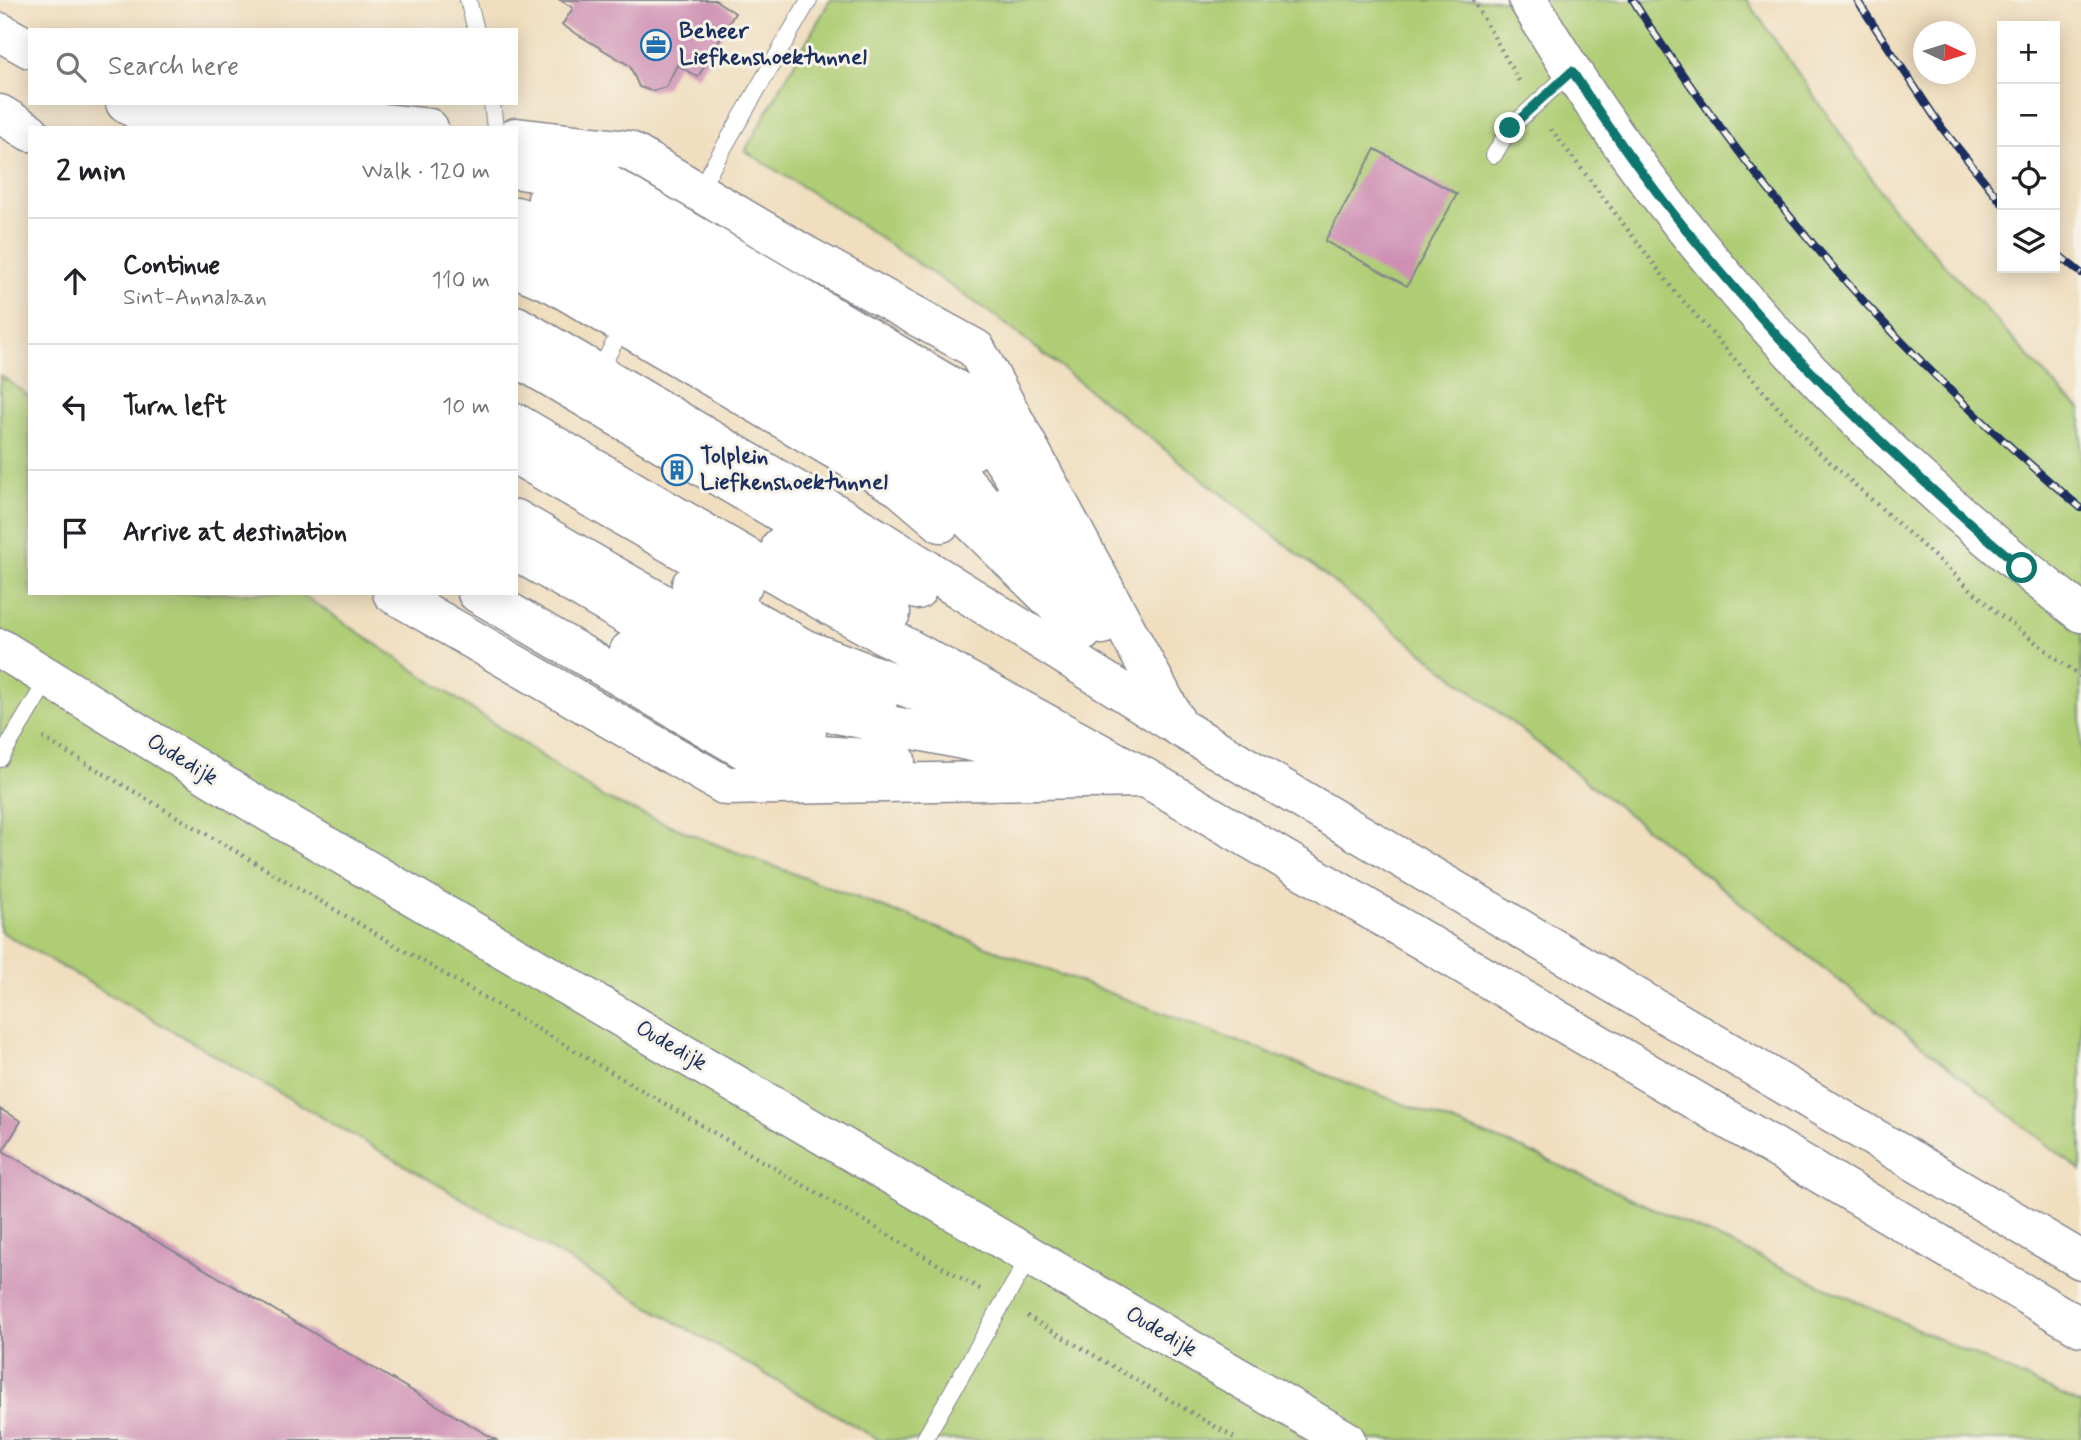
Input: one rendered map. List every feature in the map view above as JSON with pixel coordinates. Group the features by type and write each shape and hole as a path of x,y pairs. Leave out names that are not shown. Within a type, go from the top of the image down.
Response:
{"main road":[{"path":"1528,0 1614,136 1680,225 1833,397 1934,493 2081,613"},
{"path":"0,32 28,48"},
{"path":"131,105 158,126"},
{"path":"131,105 166,126"},
{"path":"132,105 174,126"},
{"path":"133,105 183,126"},
{"path":"134,105 196,126"},
{"path":"147,105 215,126"},
{"path":"156,105 243,126"},
{"path":"171,105 282,126"},
{"path":"217,105 411,126"},
{"path":"0,114 28,131"},
{"path":"518,137 628,150 648,282"},
{"path":"518,169 611,186 648,282 887,511 1179,727"},
{"path":"518,191 598,211 648,282 859,559 1179,727 2072,1255"},
{"path":"518,217 582,236 914,465 1179,727"},
{"path":"518,243 569,261 648,282 944,415 1179,727"},
{"path":"518,295 648,282 807,256 976,349 1179,727"},
{"path":"518,269 554,284 648,282"},
{"path":"518,324 648,282"},
{"path":"518,356 648,282"},
{"path":"518,397 845,583 1146,778"},
{"path":"518,424 831,606 1146,778 2081,1326"},
{"path":"518,456 818,627 1146,778"},
{"path":"518,487 804,649 1146,778"},
{"path":"518,520 788,676 1146,778"},
{"path":"518,552 774,701 1146,778"},
{"path":"518,586 759,726 1146,778"},
{"path":"396,595 726,786 1146,778"},
{"path":"480,595 745,750 1146,778"},
{"name":"Oudedijk","path":"0,648 258,806 1346,1440"}],"lane":[{"path":"468,0 475,28"},
{"path":"648,282 809,0"},
{"path":"1494,155 1510,128 1572,71"},
{"path":"492,105 495,126"},
{"path":"0,759 48,679"},
{"path":"924,1440 1030,1255"}],"path":[{"path":"21,725 1238,1440"}],"green space":[{"path":"830,0 1747,0 1891,206 2065,396 2081,409 2081,1171 998,318 836,208 745,151"},
{"path":"0,375 28,396 28,595 303,595 604,798 720,846 1523,1149 2081,1404 2081,1440 879,1440 0,931"}],"building":[{"name":"Beheer Liefkenshoektunnel","path":"560,0 715,0 735,13 698,77 677,65 666,87 652,91 639,87 630,66 562,25 573,8"},
{"path":"1375,149 1457,194 1407,286 1325,241"},
{"path":"0,1109 21,1121 3,1151 496,1440 0,1440"}],"railway":[{"path":"1633,0 1749,165 1836,271 1930,370 2081,508"},
{"path":"1857,0 1942,128 1997,197"},
{"path":"2060,256 2081,273"}],"place":[{"name":"Beheer Liefkenshoektunnel","path":"656,45"},
{"name":"Tolplein Liefkenshoektunnel","path":"677,470"}],"route":[{"path":"1510,128 1572,71 1614,136 1680,225 1746,301 1833,397 1934,493 2022,568"}]}
